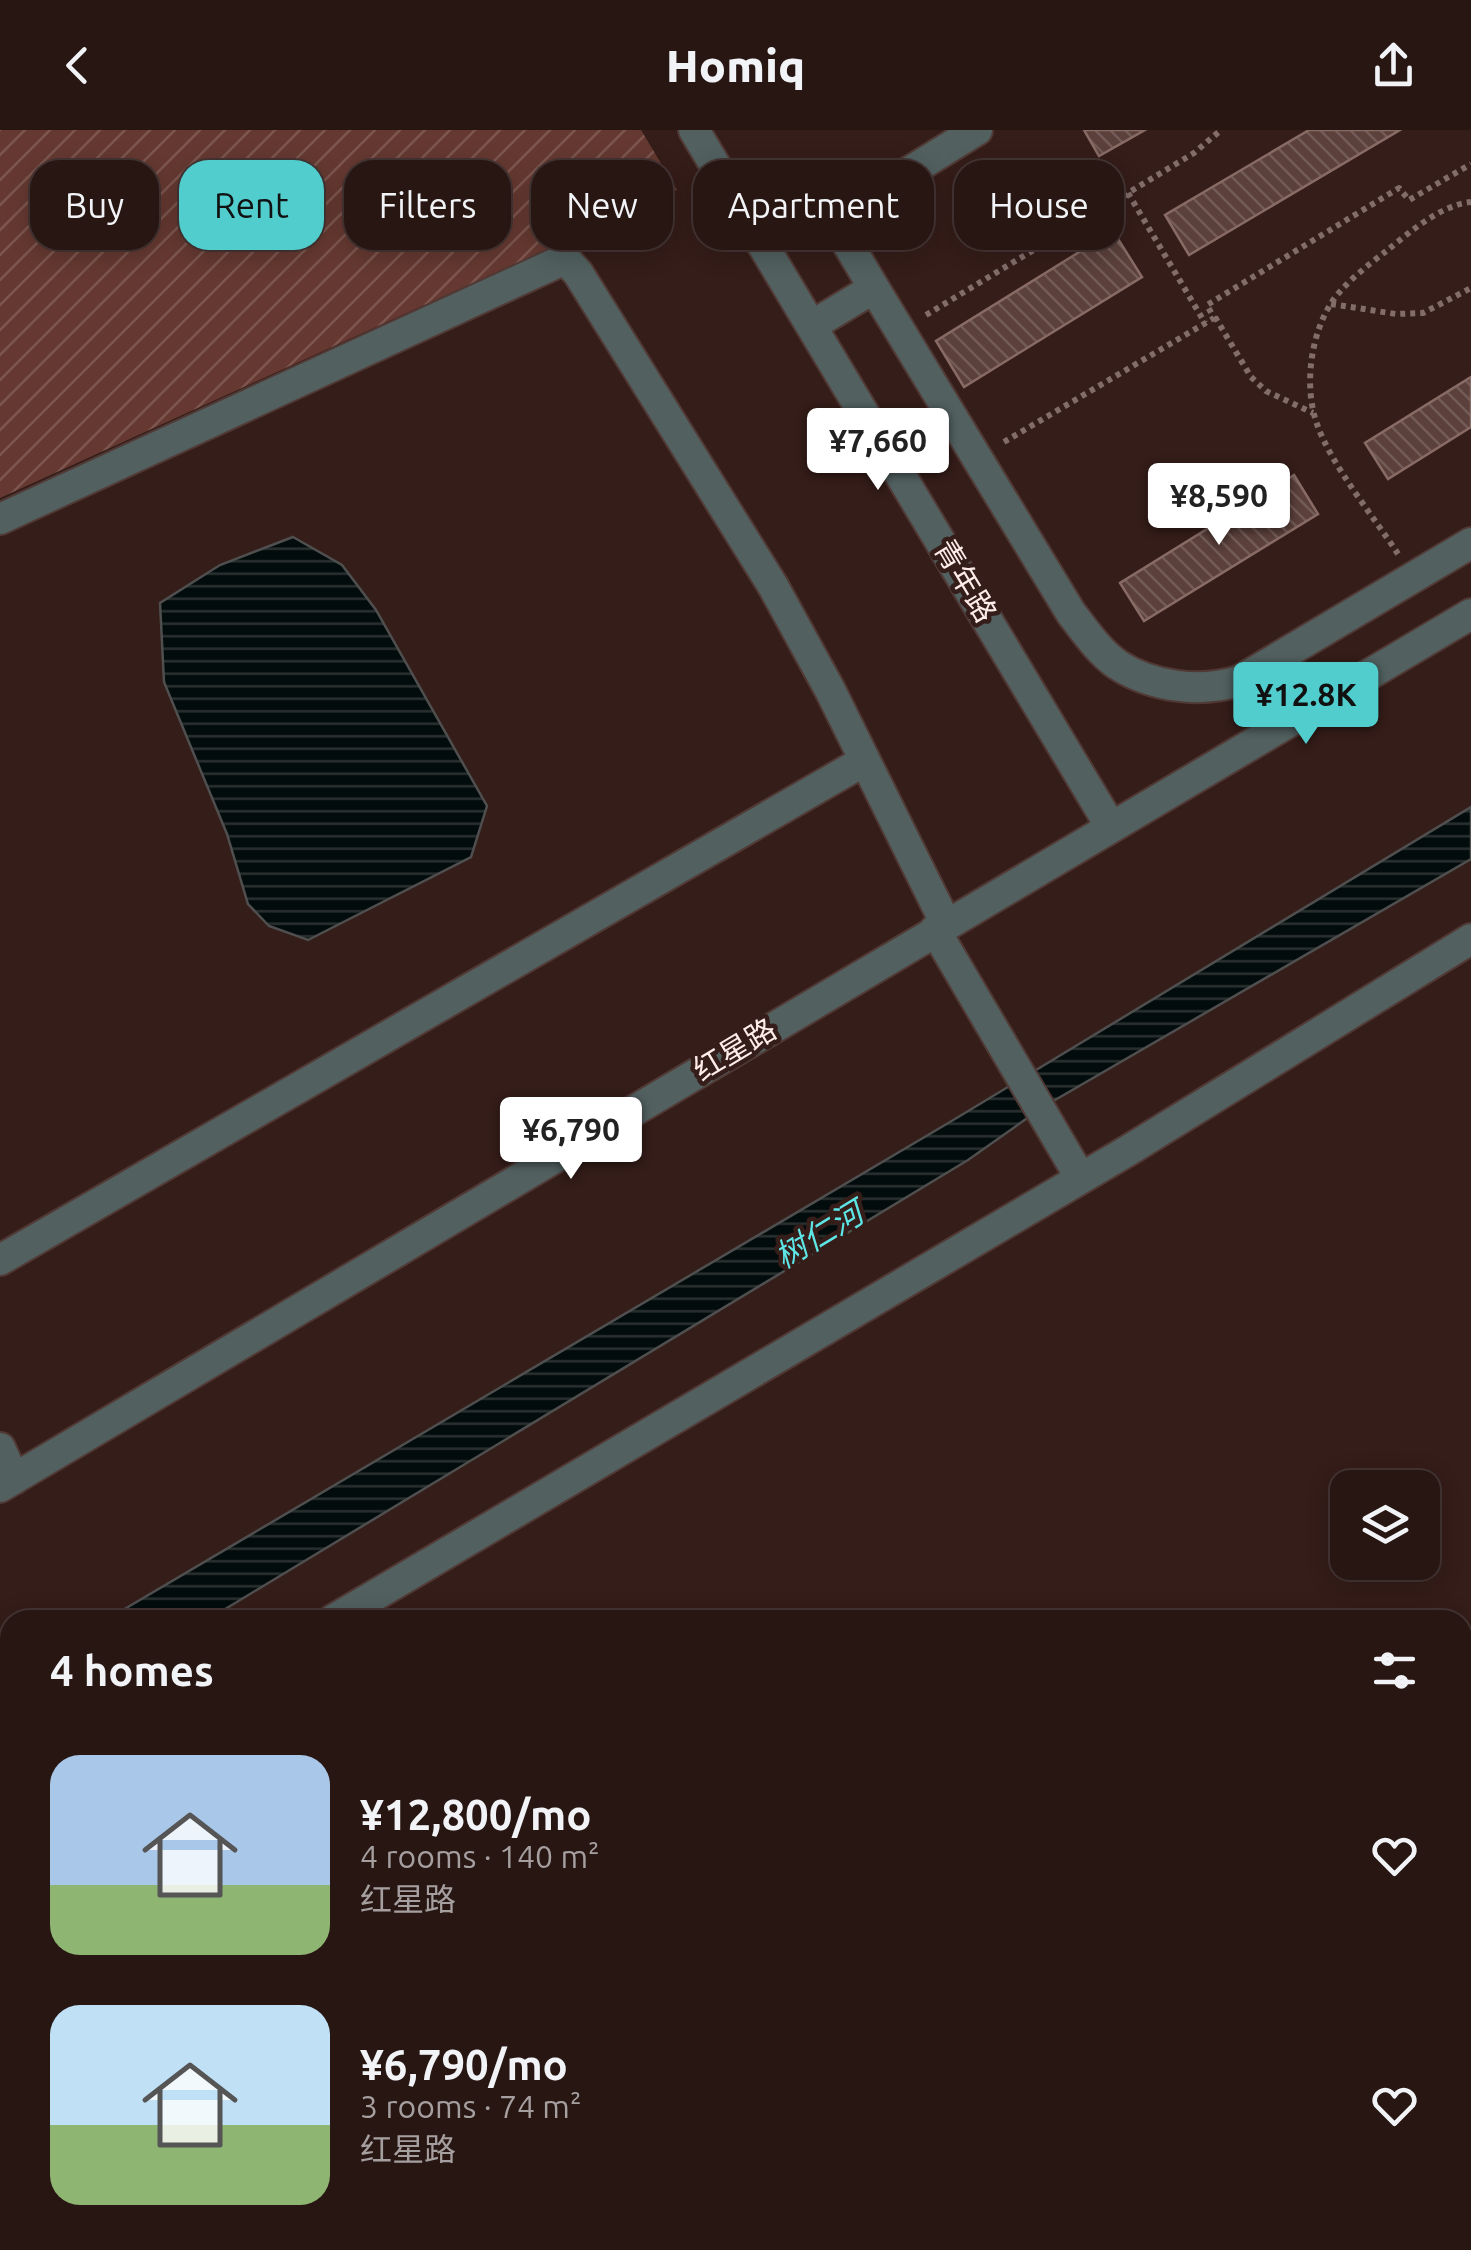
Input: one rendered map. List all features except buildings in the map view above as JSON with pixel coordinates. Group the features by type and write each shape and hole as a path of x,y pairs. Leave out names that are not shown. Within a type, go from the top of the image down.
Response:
{"street":[{"name":"青年路","path":"694,130 1112,827"},
{"path":"977,130 833,218 1071,612 1117,664 1161,683 1205,688 1239,681 1471,543"},
{"path":"0,519 565,258 773,586 830,690 992,1028 1080,1177"},
{"path":"813,325 874,288"},
{"name":"红星路","path":"7,1483 1471,614"},
{"path":"0,1260 864,762"},
{"path":"351,1610 1080,1177 1471,939"},
{"path":"0,1448 7,1483"}],"path":[{"path":"900,331 1194,153 1221,130"},
{"path":"1207,305 1399,188 1408,200 1471,164"},
{"path":"1128,192 1205,323"},
{"path":"1414,577 1329,449 1309,394 1315,347 1331,304 1375,259 1422,224 1471,202"},
{"path":"1331,304 1423,314 1471,288"},
{"path":"977,458 1214,318 1207,305"},
{"path":"1207,305 1251,377 1266,391 1314,413"}],"shaded area":[{"path":"0,130 641,130 659,160 531,160 531,250 545,250 0,498"}],"water":[{"path":"293,537 342,565 376,610 487,806 471,857 308,940 269,926 248,904 227,834 164,682 160,603 220,565"},
{"name":"树仁河","path":"1471,807 1471,859 1043,1107 968,1160 224,1610 123,1610 950,1122"}]}
